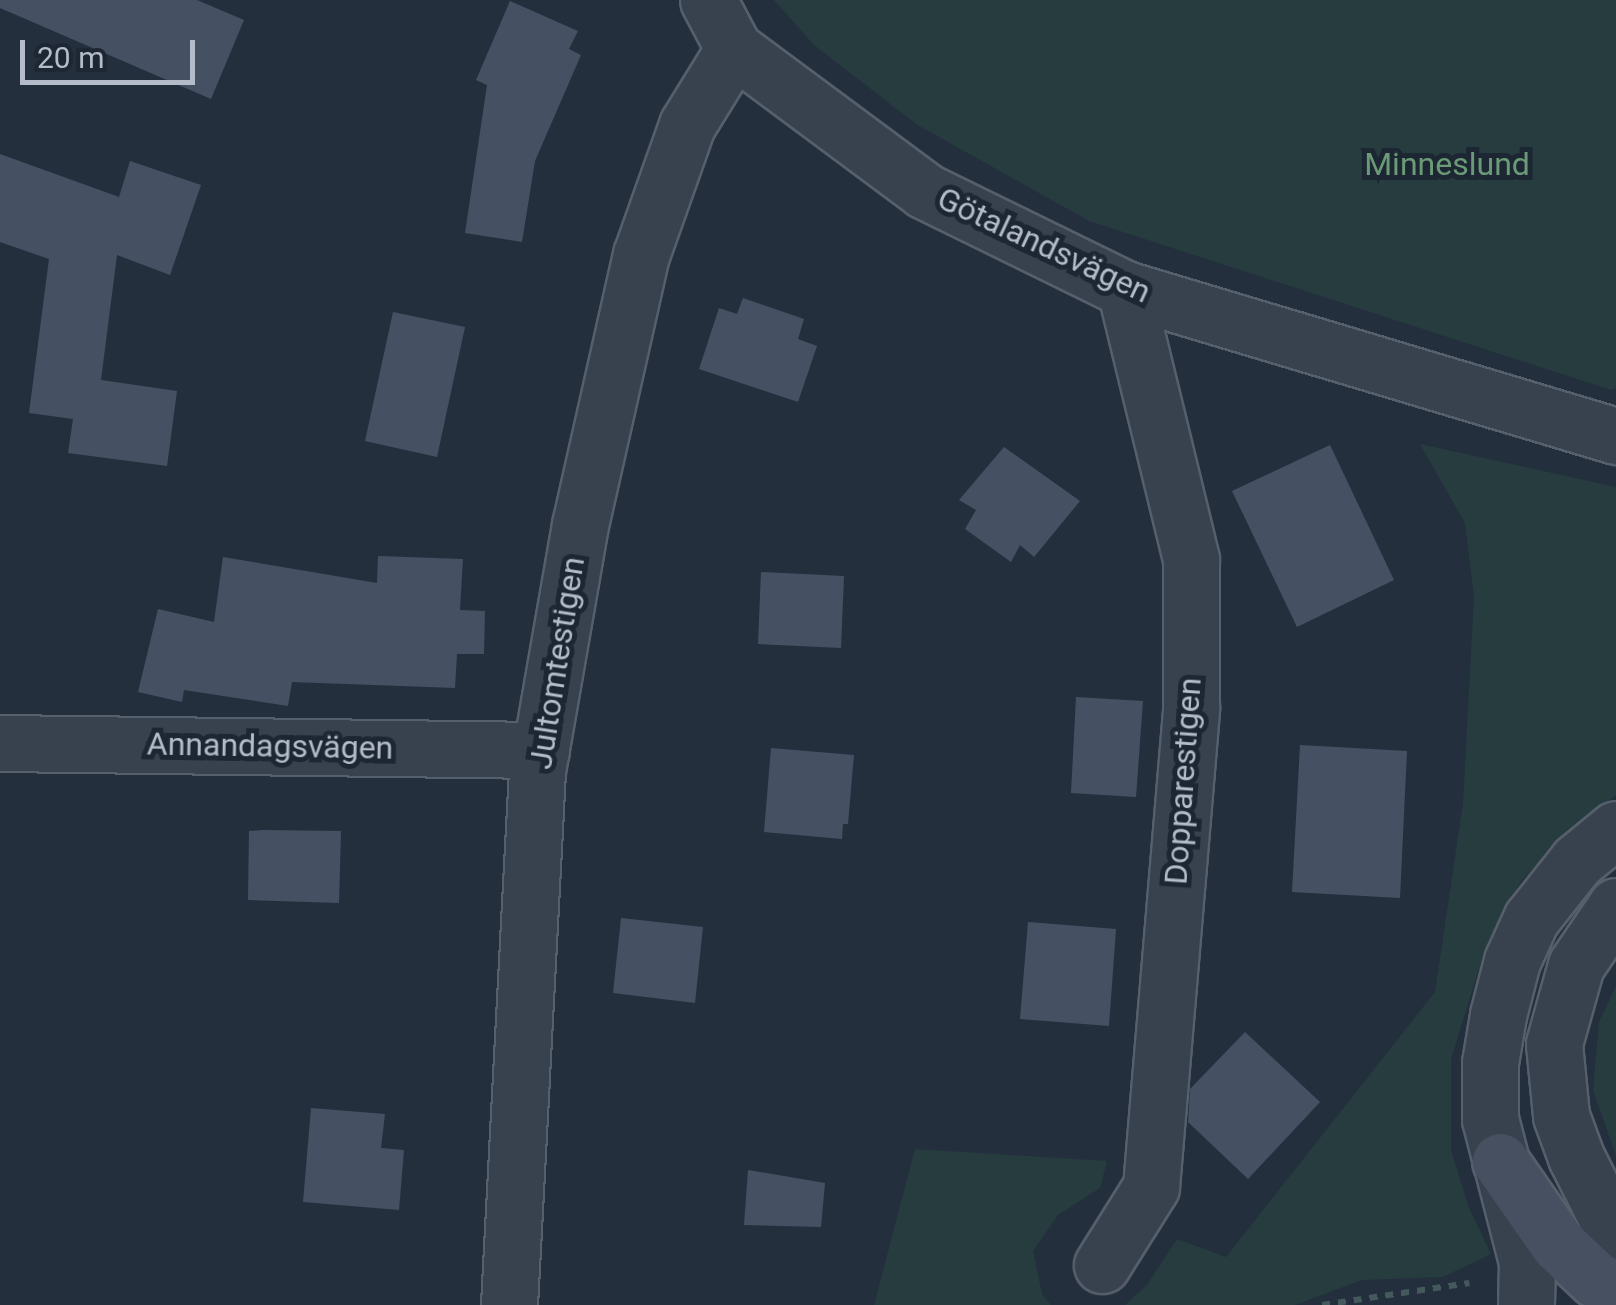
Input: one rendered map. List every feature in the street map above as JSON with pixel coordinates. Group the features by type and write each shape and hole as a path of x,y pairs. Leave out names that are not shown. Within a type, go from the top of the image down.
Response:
{"street":[{"name":"Götalandsvägen","path":"708,0 734,49 925,191 1125,289 1616,436"},
{"name":"Jultomtestigen","path":"509,1305 540,750 580,525 641,255 687,125 734,49"},
{"name":"Dopparestigen","path":"1102,1265 1151,1186 1191,707 1191,559 1125,289"},
{"name":"Annandagsvägen","path":"0,743 540,750"},
{"path":"1526,1305 1527,1262 1490,1119 1490,1063 1512,961 1552,889 1616,829"},
{"path":"1616,906 1576,965 1554,1044 1561,1116 1576,1157 1616,1237"},
{"path":"1500,1162 1558,1244 1595,1280 1616,1290"}],"green space":[{"name":"Minneslund","path":"774,0 1616,0 1616,388 1611,390 1089,221 916,124 814,45"},
{"path":"1420,444 1616,487 1616,795 1578,824 1521,881 1484,953 1451,1059 1451,1150 1469,1208 1491,1254 1443,1277 1362,1280 1295,1305 1125,1305 1147,1285 1177,1239 1226,1257 1435,992 1463,803 1474,596 1465,523"},
{"path":"1616,986 1616,1156 1593,1090 1599,1022"},
{"path":"915,1149 1107,1161 1100,1188 1058,1215 1033,1251 1042,1294 1051,1305 874,1305"}],"building":[{"path":"0,0 197,0 244,20 211,99 0,8"},
{"path":"510,1 578,31 569,49 581,55 535,161 522,242 465,233 487,85 476,80"},
{"path":"0,154 119,197 130,161 201,185 170,275 117,255 101,380 177,391 167,466 68,453 73,419 29,413 49,259 0,242"},
{"path":"743,298 804,319 798,339 817,346 798,402 699,369 719,308 737,314"},
{"path":"393,312 465,327 437,457 365,441"},
{"path":"1330,445 1394,580 1297,627 1232,491"},
{"path":"1004,447 1080,501 1034,557 1020,545 1011,562 965,529 976,510 959,500"},
{"path":"378,556 463,559 460,610 485,611 484,654 457,654 455,688 292,682 288,706 184,690 182,702 138,692 158,609 214,622 223,557 377,583"},
{"path":"761,572 844,576 841,648 758,644"},
{"path":"1076,697 1143,701 1136,797 1071,793"},
{"path":"1300,745 1407,751 1400,898 1292,892"},
{"path":"771,748 854,755 848,824 843,824 842,839 764,832"},
{"path":"249,831 341,831 339,903 248,900"},
{"path":"621,918 703,927 695,1003 613,993"},
{"path":"1028,922 1116,929 1109,1026 1020,1019"},
{"path":"1245,1032 1320,1102 1248,1179 1188,1122 1190,1089"},
{"path":"311,1108 385,1114 381,1148 404,1150 399,1210 303,1202"},
{"path":"748,1170 825,1183 821,1227 744,1225"}]}
